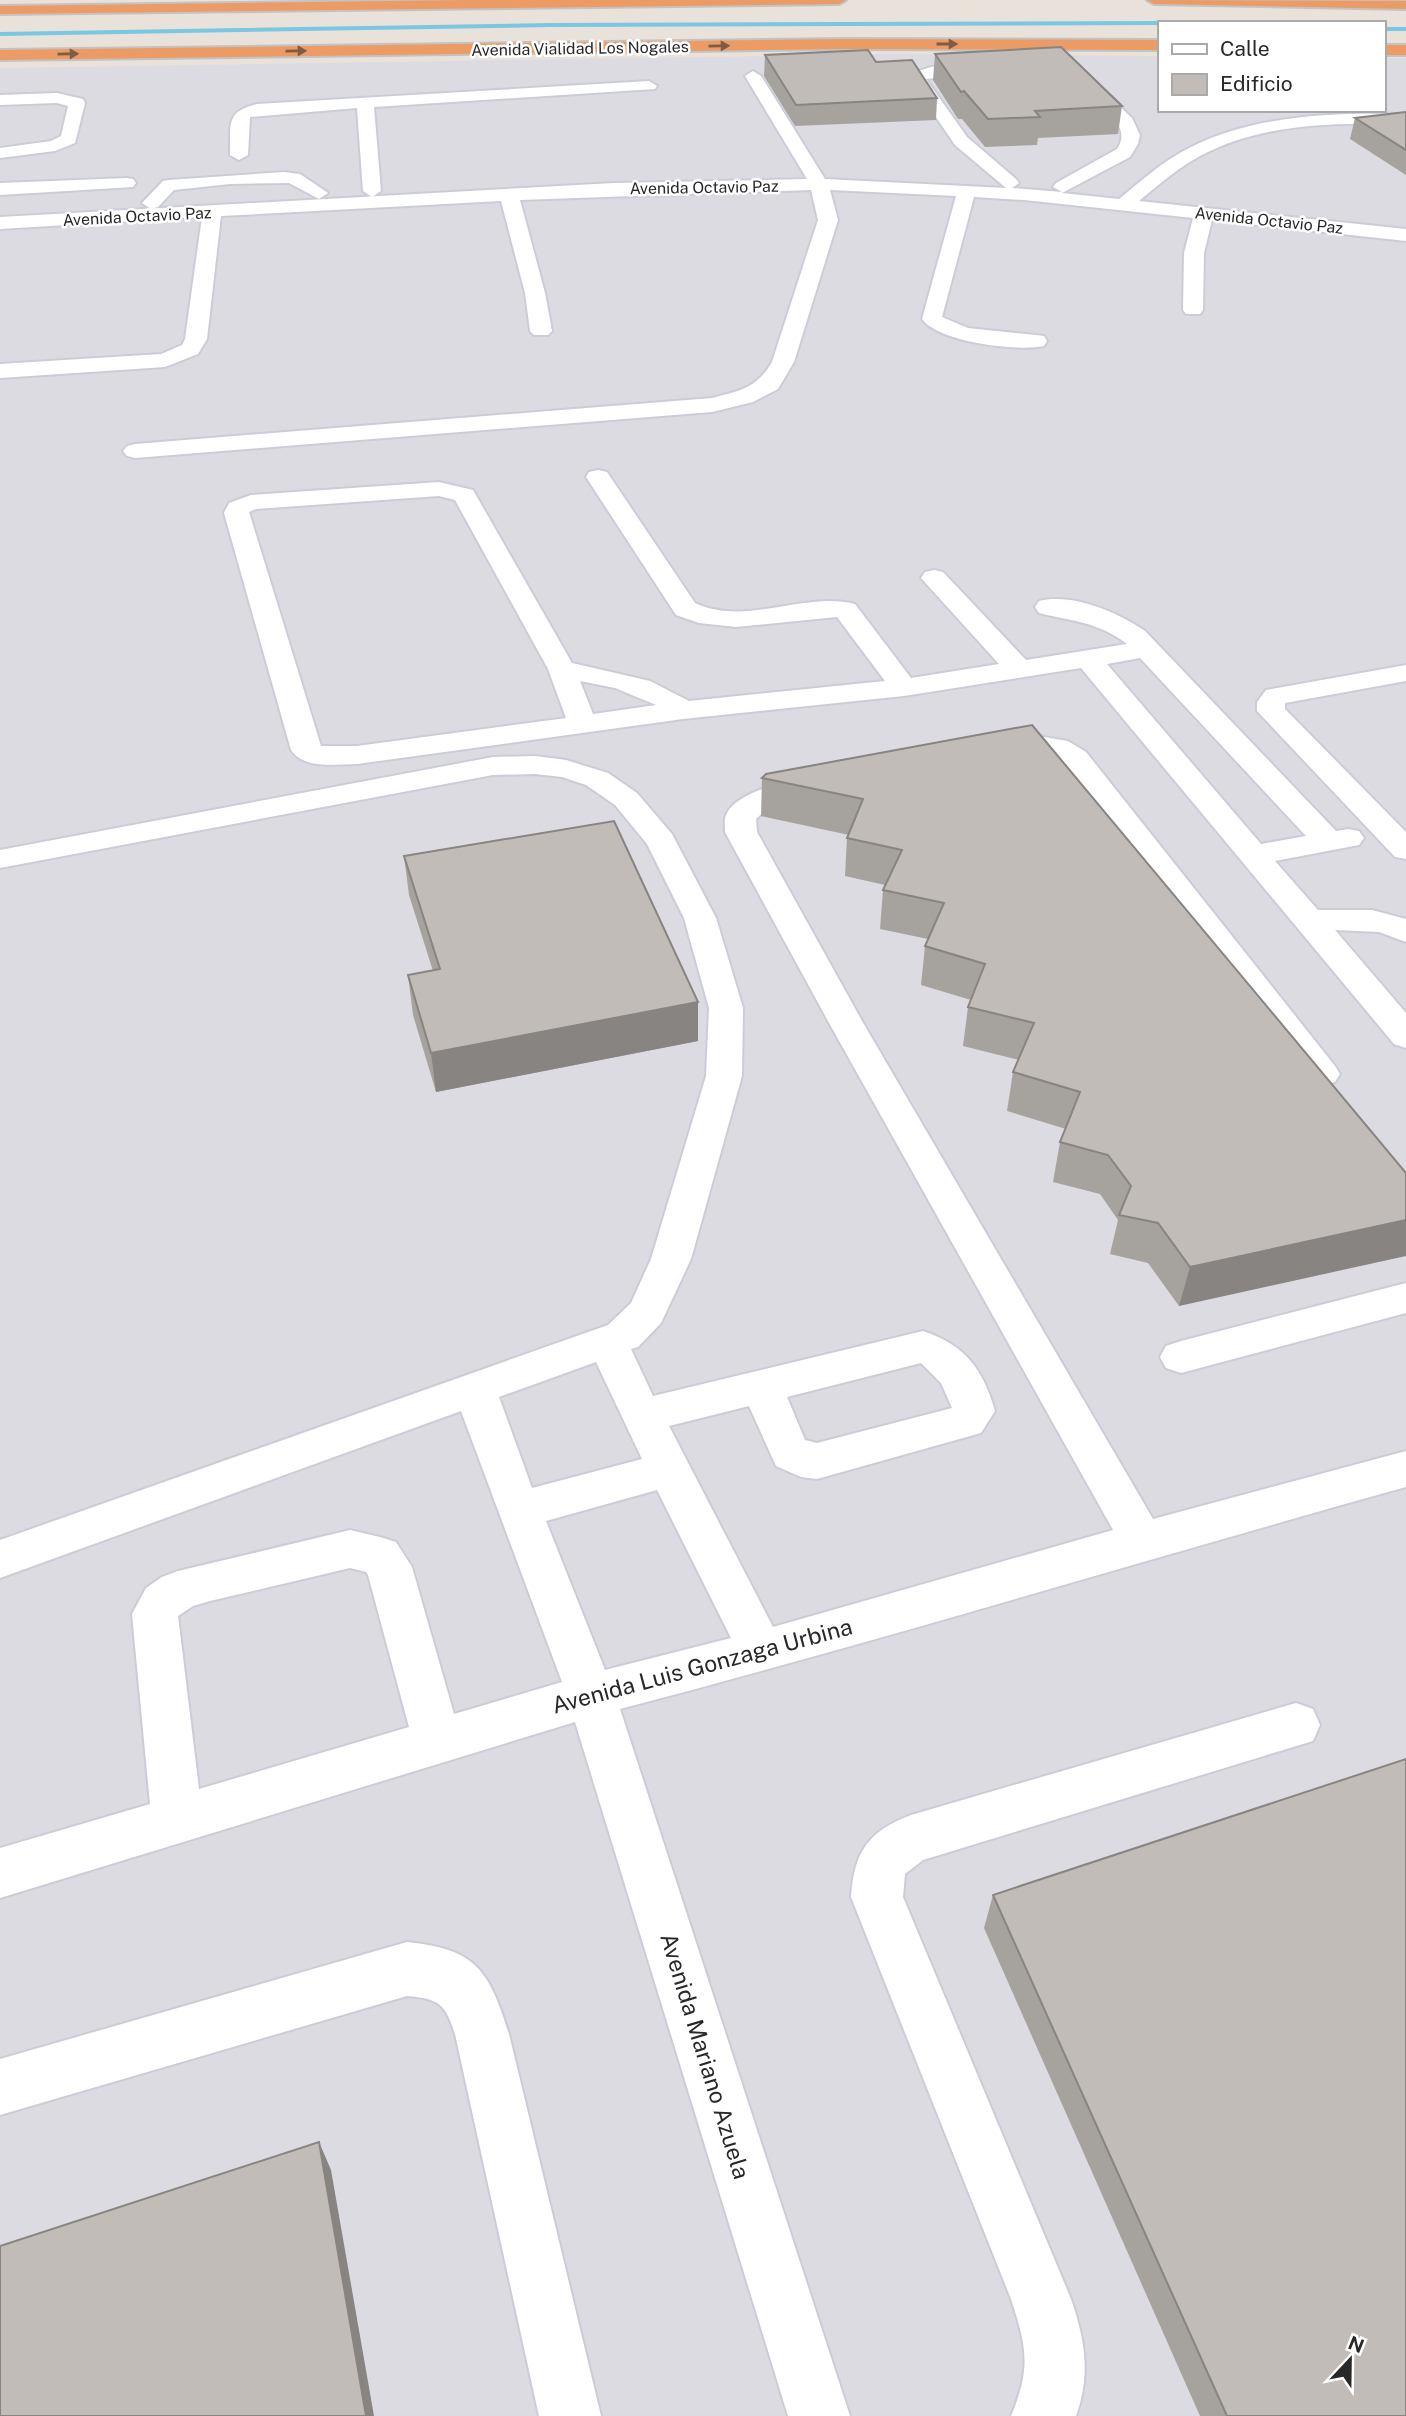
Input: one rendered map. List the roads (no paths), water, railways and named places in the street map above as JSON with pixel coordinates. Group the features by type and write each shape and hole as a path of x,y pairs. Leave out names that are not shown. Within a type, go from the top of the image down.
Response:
{"highway":[{"path":"0,10 252,3 839,0"},
{"path":"1154,0 1380,2 1406,5"},
{"name":"Avenida Vialidad Los Nogales","path":"0,55 843,44 1158,45"},
{"path":"1385,50 1406,50"}],"street":[{"path":"1000,68 931,72 918,76 918,79 961,141 1010,183"},
{"path":"135,451 712,405 745,397 770,384 783,362 825,235 827,207 816,179 752,76"},
{"path":"239,155 240,117 257,109 649,86"},
{"path":"1062,187 1124,153 1133,138 1127,123 1093,90"},
{"path":"0,100 57,98 76,103 69,139 55,146 0,153"},
{"path":"365,104 372,191"},
{"path":"1130,200 1193,153 1218,141 1292,124 1346,119 1406,119"},
{"name":"Avenida Octavio Paz","path":"0,212 550,181 816,179 1010,183 1062,187 1204,212 1406,234"},
{"name":"Avenida Octavio Paz","path":"0,223 816,179 1130,200 1406,224"},
{"path":"0,189 127,183"},
{"path":"967,190 932,319 953,330 1036,341"},
{"path":"509,195 527,257 541,331"},
{"path":"802,207 827,207"},
{"path":"0,371 165,360 190,349 196,340 202,236 212,211"},
{"path":"1193,310 1194,253 1204,212"},
{"path":"31,242 34,221"},
{"path":"598,477 685,609 692,614 723,619 833,607 846,610 904,688"},
{"path":"582,723 562,669 464,495 439,489 251,502 238,508 236,513 306,750 316,755 357,755 682,709 904,688 1147,649"},
{"path":"934,578 1020,670"},
{"path":"1048,607 1101,616 1121,626 1147,649 1328,842"},
{"path":"1088,659 1406,1036"},
{"path":"562,669 643,686 662,694 682,709"},
{"path":"1400,836 1271,711 1271,702 1286,693 1406,673"},
{"path":"963,758 1045,744 1067,750 1076,758 1339,1096"},
{"path":"0,859 493,766 535,765 565,769 597,779 626,799 661,841 700,918 726,1008 724,1076 671,1259 647,1312 623,1336 0,1559"},
{"path":"846,781 768,796 751,804 740,817 741,832 865,1057 1142,1541"},
{"path":"1254,855 1328,842 1400,836"},
{"path":"1308,920 1376,922 1396,926 1406,932"},
{"path":"1181,1357 1406,1298"},
{"path":"608,1343 761,1651"},
{"path":"642,1416 762,1386"},
{"name":"Avenida Mariano Azuela","path":"476,1390 490,1436 592,1695 819,2416"},
{"path":"519,1510 669,1469"},
{"name":"Avenida Luis Gonzaga Urbina","path":"0,1873 592,1695 761,1651 1142,1541 1402,1476"},
{"path":"177,1820 155,1614 162,1601 177,1591 350,1549 380,1556 388,1567 437,1741"},
{"path":"1042,2416 1046,2413 1056,2384 1056,2342 1041,2299 877,1897 877,1870 891,1850 911,1839 1296,1725"},
{"path":"0,2087 407,1969 433,1971 456,1981 470,1996 482,2034 570,2416"}],"waterway":[{"path":"0,34 552,25 1158,23"},
{"path":"1385,29 1406,29"}]}
